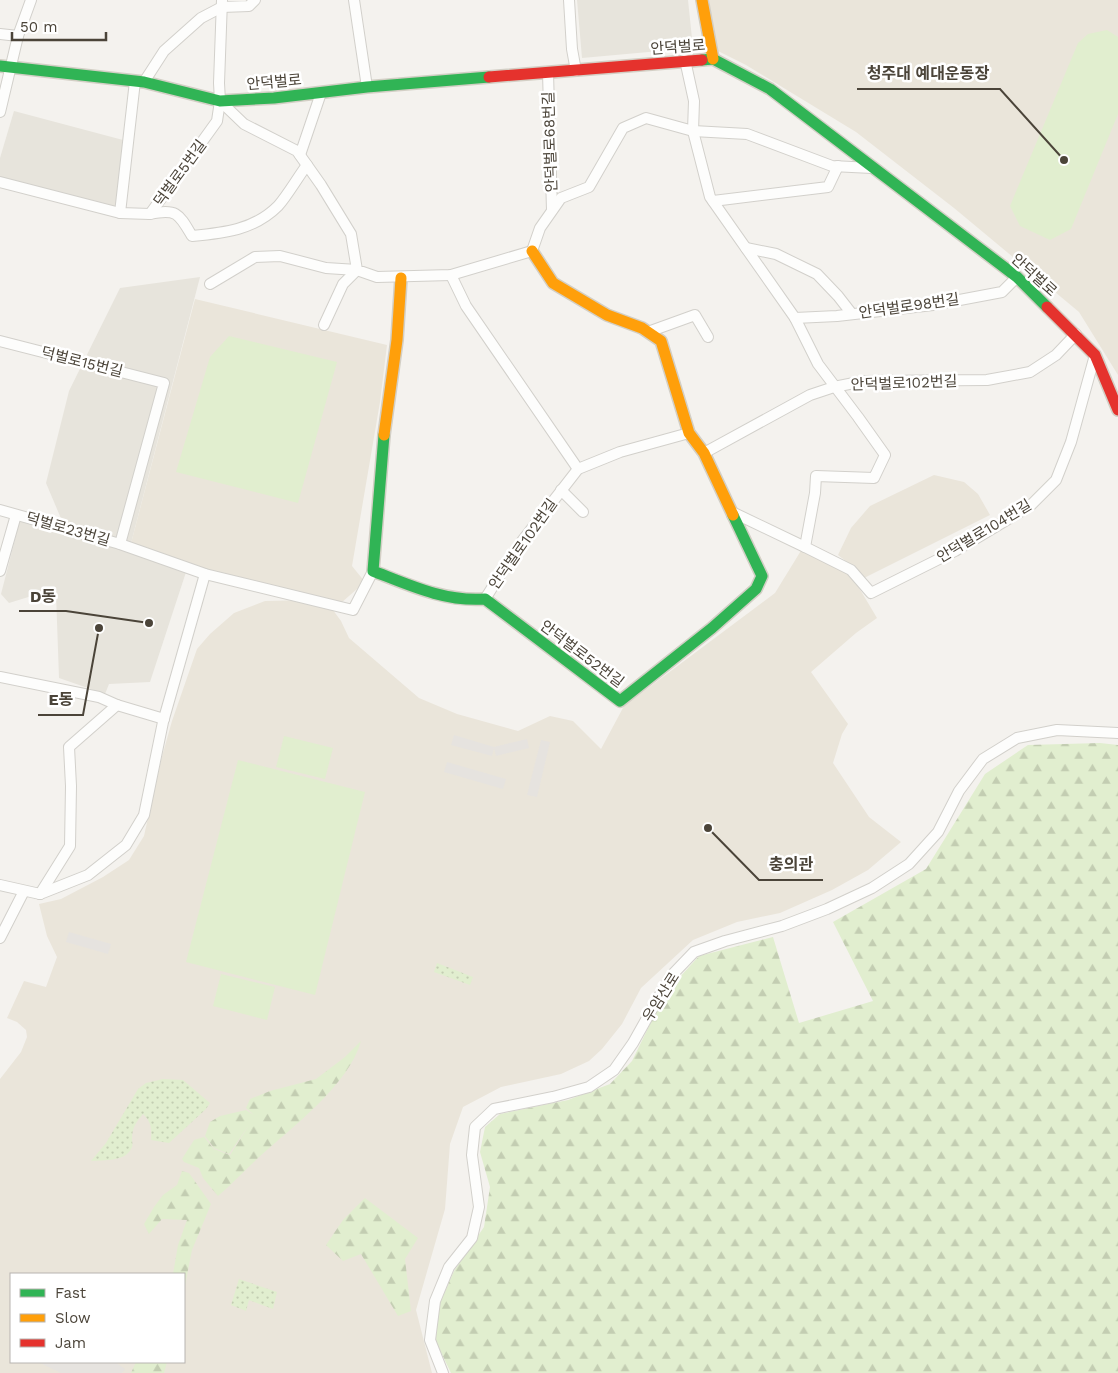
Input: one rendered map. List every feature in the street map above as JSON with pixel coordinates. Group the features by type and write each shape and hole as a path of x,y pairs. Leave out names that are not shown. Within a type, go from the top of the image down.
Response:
{"street":[{"path":"0,112 6,67 31,0"},
{"path":"120,213 140,81 162,55 201,18 222,3 249,6 255,0"},
{"path":"354,0 367,87"},
{"path":"568,0 572,49 576,71"},
{"path":"702,0 713,59"},
{"name":"덕벌로5번길","path":"0,182 120,213 150,214 217,121 220,101 222,3"},
{"path":"0,34 18,36"},
{"name":"안덕벌로","path":"6,67 140,81 220,101 274,98 367,87 713,59 770,89 1017,277 1095,355 1118,410"},
{"path":"685,60 694,101 693,132 710,197 795,318 818,364 884,455 874,478 816,476 816,493 806,547 732,512"},
{"name":"안덕벌로68번길","path":"548,73 552,210"},
{"path":"300,155 321,93"},
{"path":"220,101 244,124 298,152 351,234 357,270"},
{"path":"210,284 255,257 280,256 326,268 357,270 377,277 401,278 451,274 497,260 522,255 532,251 540,228 561,198 589,187 623,128 646,118 693,132 747,134 832,166 872,168"},
{"path":"150,214 166,210 181,217 192,236 226,233 249,226 278,206 307,165"},
{"path":"713,201 828,187 838,166"},
{"path":"746,248 776,254 818,274 852,314"},
{"name":"안덕벌로52번길","path":"485,599 620,701 712,628 756,590 762,576 704,453 689,433 661,341 642,328 607,315 554,283 532,251"},
{"path":"324,325 343,284 357,270"},
{"path":"451,274 466,306 578,469"},
{"name":"안덕벌로98번길","path":"795,318 933,305 1002,292 1017,277"},
{"path":"401,278 397,340 380,457 373,571 455,599 472,601 485,599"},
{"path":"648,332 695,315 708,337"},
{"name":"안덕벌로102번길","path":"704,453 810,395 834,387 864,381 987,380 1030,372 1056,355 1076,334"},
{"name":"덕벌로15번길","path":"0,342 164,383 120,544"},
{"name":"안덕벌로104번길","path":"806,547 852,570 871,593 955,550 1030,506 1056,480 1071,442 1095,355"},
{"name":"안덕벌로102번길","path":"485,599 519,544 578,469 620,452 689,433"},
{"name":"안덕벌로102번길","path":"561,490 583,512"},
{"name":"덕벌로23번길","path":"0,510 120,544 205,574 353,610 373,571"},
{"name":"덕벌로23번길","path":"0,570 16,515"},
{"path":"0,885 40,894 88,875 126,845 144,814 164,719 205,574"},
{"path":"0,677 99,697 116,705 164,719"},
{"path":"40,894 70,846 71,786 69,746 116,705"},
{"name":"우암산로","path":"443,1373 430,1340 435,1301 449,1266 472,1238 479,1207 472,1155 475,1127 494,1109 553,1098 589,1087 614,1070 633,1043 670,977 694,952 725,941 782,926 827,908 872,888 909,864 938,832 959,791 983,758 1017,738 1057,730 1118,733"},
{"path":"0,938 24,891"}],"shaded area":[{"path":"577,0 688,0 693,48 582,58"},
{"path":"709,0 1118,0 1118,375 1079,312 954,208 856,132 746,65 716,50"},
{"path":"14,111 123,140 116,208 0,177 0,158"},
{"path":"200,277 130,547 188,566 150,682 109,684 105,694 59,678 56,594 51,590 9,603 1,594 20,520 68,535 46,483 69,391 120,288"},
{"path":"195,299 387,345 380,402 352,566 365,582 341,603 188,566 130,547"},
{"path":"934,475 964,482 978,494 990,515 864,578 838,555 851,528 870,506"},
{"path":"802,549 833,563 852,576 877,618 856,633 811,672 848,724 842,734 833,763 869,817 901,842 868,870 832,890 780,913 737,922 693,940 641,988 622,1024 602,1049 589,1061 561,1074 501,1087 463,1107 450,1144 445,1209 416,1310 432,1373 0,1373 0,1079 21,1052 27,1037 26,1030 17,1022 7,1018 24,981 46,987 57,957 47,936 39,904 61,899 103,877 129,860 144,836 172,721 197,649 210,634 234,613 265,601 308,600 330,606 341,621 349,638 419,698 457,714 518,731 550,716 573,721 601,749 624,706 775,593"},
{"path":"454,735 494,747 527,739 529,748 496,756 494,748 492,756 451,745"},
{"path":"541,740 550,742 537,797 527,795"},
{"path":"447,762 506,779 503,789 444,772"},
{"path":"69,932 111,944 108,954 66,942"},
{"path":"40,1363 116,1363 125,1369 122,1373 61,1373"}],"green space":[{"path":"1107,30 1118,37 1118,114 1071,229 1050,240 1020,226 1010,206 1078,43 1088,34"},
{"path":"229,336 337,362 298,503 176,472 210,357"},
{"path":"284,736 333,748 325,779 276,767"},
{"path":"1100,743 1118,745 1118,1373 451,1373 435,1340 440,1303 454,1271 484,1227 490,1187 480,1152 485,1127 500,1114 568,1100 610,1084 632,1061 653,1018 679,978 699,956 773,937 799,1023 873,1001 833,922 926,869 985,774 1028,745"},
{"path":"238,760 365,792 315,995 186,962"},
{"path":"437,963 473,977 470,985 434,972"},
{"path":"221,974 275,987 267,1020 213,1006"},
{"path":"361,1041 344,1074 332,1089 302,1120 218,1196 203,1178 199,1168 184,1162 182,1159 194,1140 204,1137 214,1149 230,1155 249,1125 229,1154 214,1148 205,1136 210,1122 220,1116 246,1110 254,1115 246,1108 250,1099 270,1091 316,1079 345,1057"},
{"path":"163,1079 183,1080 210,1103 206,1109 169,1143 151,1140 148,1119 143,1114 134,1128 132,1146 129,1152 120,1158 91,1161 106,1143 138,1089 146,1083"},
{"path":"182,1171 189,1173 211,1204 192,1250 185,1285 185,1273 173,1273 178,1245 187,1220 162,1219 149,1234 144,1224 163,1195 177,1185"},
{"path":"365,1198 418,1238 405,1259 411,1311 398,1316 361,1254 343,1261 326,1245 343,1220"},
{"path":"239,1279 277,1292 273,1309 249,1300 246,1311 231,1305"},
{"path":"136,1363 167,1363 164,1373 131,1373"}],"traffic: fast":[{"path":"702,60 713,59 770,89 1017,277 1047,307"},
{"path":"0,66 144,82 220,101 274,98 367,87 489,77"},
{"path":"384,435 373,571 441,595 456,598 485,599 620,701 712,628 756,589 762,576 733,515"}],"traffic: slow":[{"path":"702,0 713,59"},
{"path":"532,251 553,283 607,315 642,328 661,341 689,433 704,453 733,515"},
{"path":"384,435 397,340 401,278"}],"traffic: jam":[{"path":"489,77 702,60"},
{"path":"1047,307 1095,355 1118,410"}],"place":[{"name":"청주대 예대운동장","path":"1064,160"},
{"name":"D동","path":"149,623"},
{"name":"E동","path":"99,628"},
{"name":"충의관","path":"708,828"}]}
